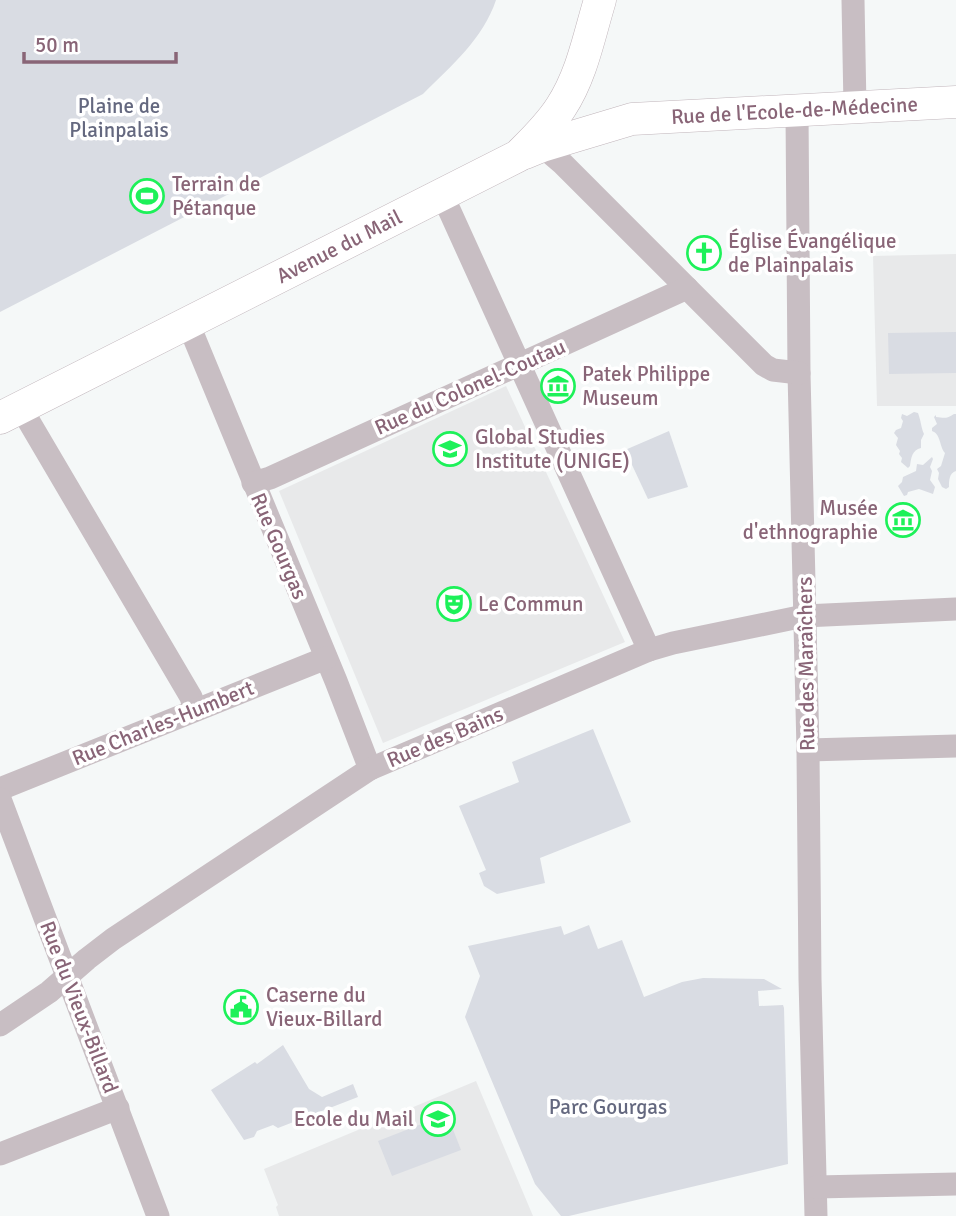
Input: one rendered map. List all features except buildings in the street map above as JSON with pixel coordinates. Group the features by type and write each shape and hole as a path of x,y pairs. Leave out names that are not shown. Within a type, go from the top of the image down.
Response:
{"main road":[{"name":"Avenue du Mail","path":"11,413 530,151 560,110 576,80 600,0"},
{"path":"576,80 594,104 607,113 632,119"},
{"name":"Rue de l'Ecole-de-Médecine","path":"632,119 956,102"},
{"path":"530,151 632,119"}],"street":[{"path":"853,0 855,107"},
{"name":"Rue des Maraîchers","path":"797,112 799,373 816,1216"},
{"path":"530,151 563,164 764,365 773,370 799,373"},
{"path":"442,194 649,650"},
{"name":"Rue du Colonel-Coutau","path":"253,483 270,478 687,288"},
{"name":"Rue Gourgas","path":"188,323 370,769"},
{"path":"11,413 191,697 195,710"},
{"name":"Rue des Bains","path":"0,1025 45,995 113,939 370,769 649,650 673,643 804,616 956,609"},
{"name":"Rue Charles-Humbert","path":"0,789 326,658"},
{"path":"808,750 956,746"},
{"name":"Rue du Vieux-Billard","path":"0,799 158,1216"},
{"path":"0,1154 118,1108"},
{"path":"816,1187 956,1184"}],"shaded area":[{"path":"956,254 956,406 877,406 873,256"},
{"path":"506,386 625,642 383,743 279,491"},
{"name":"Ecole du Mail","path":"476,1081 533,1216 279,1216 276,1207 278,1205 264,1169"}],"green space":[{"name":"Plaine de Plainpalais","path":"0,0 496,0 475,39 423,94 0,312"},
{"path":"956,332 956,373 889,374 888,333"},
{"path":"918,413 924,434 921,448 914,452 908,468 901,462 900,451 896,445 898,438 894,433 901,428 902,414 907,416"},
{"path":"954,414 956,471 951,475 949,487 946,489 938,479 937,469 941,466 945,453 932,428 937,424 934,417 936,415 945,418"},
{"path":"669,431 688,487 648,499 625,450"},
{"path":"932,457 930,480 935,487 933,494 919,489 904,496 898,486 903,477 916,471 917,464 923,465"},
{"path":"593,729 631,822 540,858 545,883 497,894 484,886 479,873 486,870 459,806 519,782 512,762"},
{"name":"Parc Gourgas","path":"589,925 598,949 622,940 644,997 682,982 703,978 764,979 782,989 758,991 759,1006 783,1005 784,1008 788,1164 561,1216 535,1184 465,1017 480,976 468,946 561,926 564,935"},
{"path":"283,1045 309,1089 322,1097 353,1084 358,1097 278,1128 273,1125 257,1131 254,1137 244,1140 211,1090 255,1062 257,1064"},
{"path":"447,1114 461,1150 392,1176 378,1141"}],"place":[{"name":"Terrain de Pétanque","path":"147,196"},
{"name":"Église Évangélique de Plainpalais","path":"704,253"},
{"name":"Patek Philippe Museum","path":"558,386"},
{"name":"Global Studies Institute (UNIGE)","path":"450,449"},
{"name":"Musée d'ethnographie","path":"903,520"},
{"name":"Le Commun","path":"454,604"},
{"name":"Caserne du Vieux-Billard","path":"241,1007"},
{"name":"Ecole du Mail","path":"438,1119"}]}
